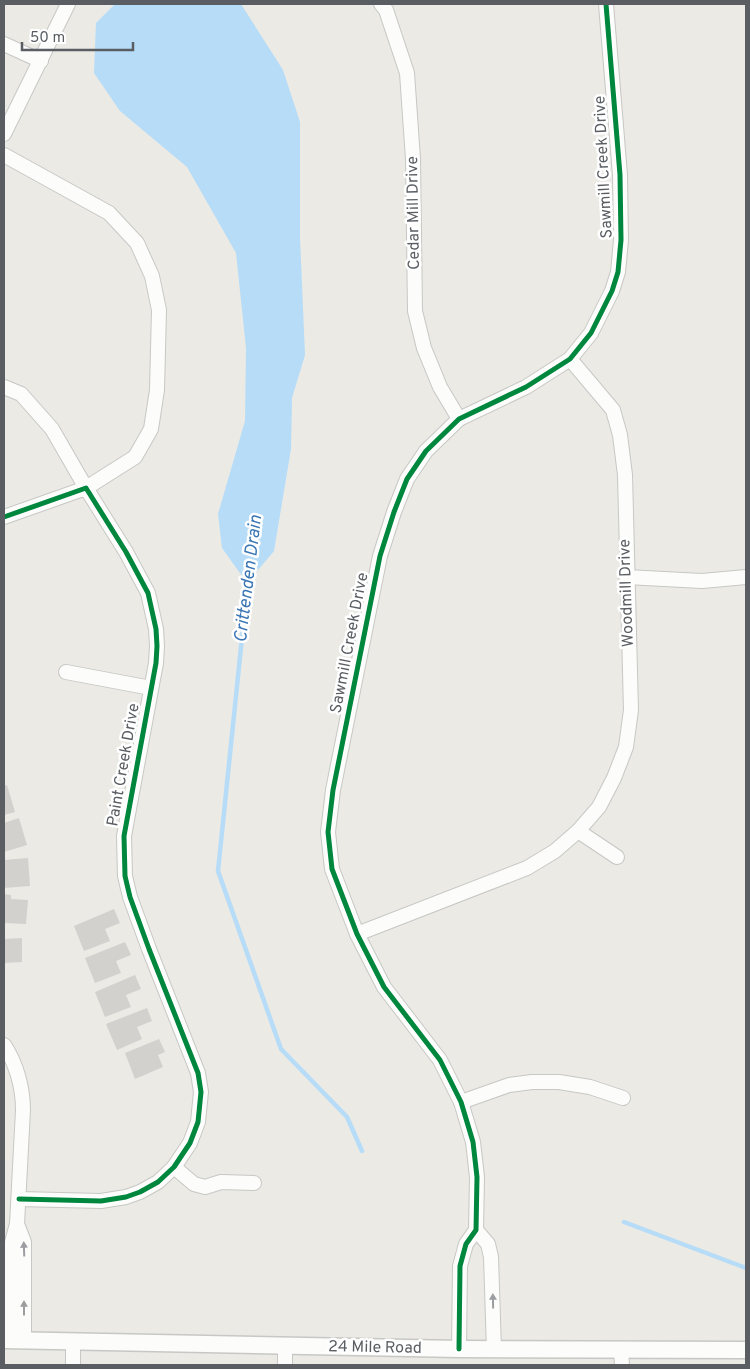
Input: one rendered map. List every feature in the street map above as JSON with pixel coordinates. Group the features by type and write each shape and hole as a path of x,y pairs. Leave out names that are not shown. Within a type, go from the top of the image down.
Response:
{"street":[{"path":"4,134 68,4"},
{"name":"Cedar Mill Drive","path":"381,4 386,10 407,73 413,159 415,312 424,348 440,387 459,419"},
{"name":"Sawmill Creek Drive","path":"459,1349 460,1266 466,1244 476,1230 477,1177 473,1142 461,1102 440,1060 384,988 356,934 332,869 328,832 334,790 382,547 407,479 426,451 459,419 526,387 570,358 591,333 612,291 618,272 621,240 620,175 606,4"},
{"path":"4,44 41,61"},
{"path":"4,155 109,213 137,243 152,276 159,310 157,390 151,429 135,456 86,488 4,517"},
{"name":"Woodmill Drive","path":"356,934 527,868 554,851 578,831 599,807 614,778 626,747 631,710 626,577 625,476 620,435 613,410 570,358"},
{"name":"Paint Creek Drive","path":"4,387 22,394 52,429 126,552 148,593 156,629 156,663 124,836 123,857 130,897 194,1063 200,1082 201,1102 198,1122 190,1143 174,1168 158,1182 126,1197 101,1201 19,1200"},
{"path":"626,577 702,581 746,576"},
{"path":"66,672 152,688"},
{"path":"578,831 617,857"},
{"path":"4,1045 14,1066 23,1102 19,1200 17,1224 12,1242 18,1275 13,1341"},
{"path":"461,1102 510,1085 532,1082 559,1082 590,1086 623,1098"},
{"path":"174,1168 194,1184 205,1187 220,1182 254,1183"},
{"path":"476,1230 488,1244 492,1257 494,1350"},
{"name":"24 Mile Road","path":"13,1341 459,1349 621,1358 746,1350"},
{"path":"73,1341 73,1365"},
{"path":"285,1347 285,1365"}],"water":[{"path":"115,4 241,4 283,70 300,122 300,238 305,355 292,398 291,449 274,551 247,583 222,548 218,514 245,421 246,348 236,253 187,167 120,111 94,73 96,23"}],"building":[{"path":"7,785 15,812 4,815 4,786"},
{"path":"19,818 27,845 4,852 4,823"},
{"path":"28,858 30,886 4,888 4,860"},
{"path":"4,894 11,895 11,899 28,900 26,924 4,923"},
{"path":"114,909 120,923 105,929 110,941 84,951 74,926"},
{"path":"22,938 22,962 4,963 4,939"},
{"path":"125,942 131,955 116,961 121,973 95,983 85,958"},
{"path":"135,975 141,989 126,995 131,1007 105,1017 95,992"},
{"path":"147,1008 152,1021 137,1027 142,1039 117,1050 106,1024"},
{"path":"159,1039 165,1052 158,1055 163,1067 135,1079 125,1053"}],"waterway":[{"name":"Crittenden Drain","path":"248,579 218,871 281,1049 347,1117 362,1151"},
{"name":"Crittenden Drain","path":"624,1222 746,1268"}],"cycle path":[{"path":"459,1349 460,1266 466,1244 476,1230 477,1177 473,1142 461,1102 440,1060 384,987 357,934 332,869 328,832 333,790 380,556 407,479 426,451 459,419 526,387 570,359 591,333 612,291 618,272 621,240 620,175 606,4"},
{"path":"4,517 86,488 126,552 148,593 156,629 156,663 124,836 125,876 130,897 149,949 198,1073 201,1092 198,1122 190,1143 174,1167 158,1182 126,1197 101,1201 19,1199"}]}
